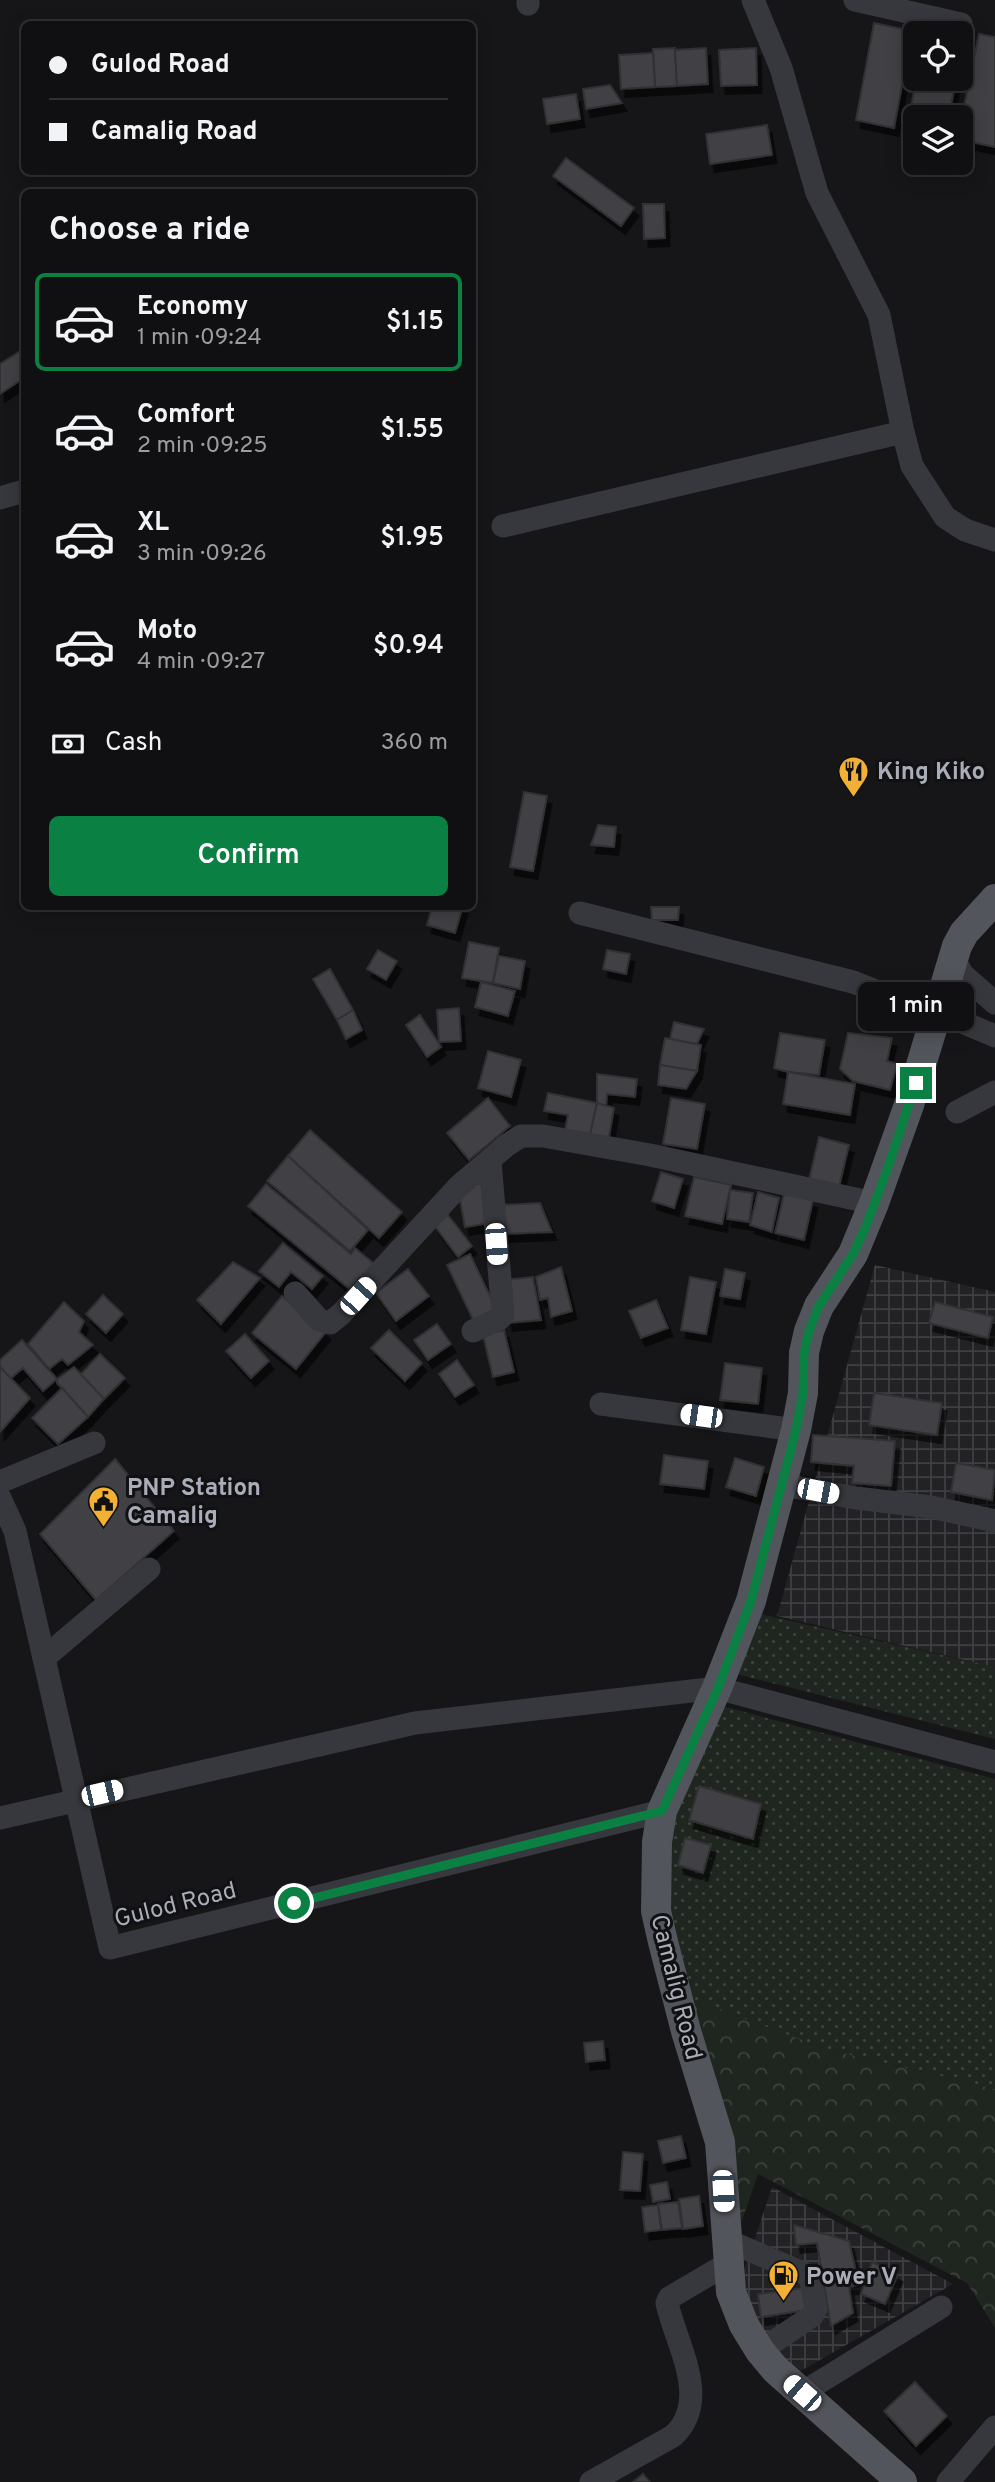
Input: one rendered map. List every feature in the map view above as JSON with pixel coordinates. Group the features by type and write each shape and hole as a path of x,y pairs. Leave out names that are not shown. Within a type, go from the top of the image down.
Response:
{"main road":[{"name":"Camalig Road","path":"902,2482 775,2369 760,2351 737,2310 731,2292 720,2142 686,2031 656,1911 657,1842 662,1811 718,1688 751,1601 796,1430 803,1393 804,1353 809,1331 819,1306 853,1254 874,1203 909,1105 953,958 964,933 995,899"}],"street":[{"path":"754,0 781,68 817,193 879,314 912,466 945,517 965,530 995,540"},
{"path":"855,0 948,21"},
{"path":"503,526 903,432"},
{"path":"0,498 21,492"},
{"path":"580,913 853,982 936,1016 955,1019 995,1036"},
{"path":"953,958 963,975 995,1003"},
{"path":"957,1112 995,1092"},
{"path":"295,1293 319,1320 330,1323 459,1186 507,1145 522,1136 543,1136 650,1155 874,1203"},
{"path":"473,1331 503,1315 490,1161"},
{"path":"601,1404 796,1430"},
{"path":"0,1482 94,1443"},
{"path":"783,1485 856,1498 931,1507 995,1521"},
{"name":"Gulod Road","path":"0,1497 15,1531 110,1948 662,1811"},
{"path":"44,1658 149,1569"},
{"path":"0,1818 415,1723 718,1688 995,1762"},
{"path":"591,2482 673,2436 687,2418 691,2397 687,2360 667,2304 669,2298 727,2252 810,2276 816,2309 812,2316 760,2351"},
{"path":"802,2393 942,2307"},
{"path":"948,2482 995,2427"}],"shaded area":[{"path":"875,1265 995,1292 995,1667 777,1616"},
{"path":"772,2187 953,2284 790,2377 738,2289"}],"green space":[{"path":"747,1611 995,1667 995,1739 724,1671"},
{"path":"711,1703 995,1779 995,2089 826,2049 677,1996 657,1842"},
{"path":"677,1996 826,2049 995,2089 995,2328 967,2283 758,2174 727,2264 720,2142"}],"building":[{"path":"874,23 903,29 903,80 894,128 856,120"},
{"path":"979,34 995,37 995,147 973,142 973,105 964,105 967,91 973,91 973,63"},
{"path":"675,48 677,86 655,87 653,49"},
{"path":"706,48 708,84 677,86 675,50"},
{"path":"756,48 757,85 721,86 719,50"},
{"path":"653,53 655,87 621,89 619,55"},
{"path":"610,85 622,103 586,109 583,89"},
{"path":"914,91 954,91 951,105 912,105"},
{"path":"576,94 580,119 547,124 543,99"},
{"path":"767,125 772,155 710,164 706,134"},
{"path":"566,158 634,208 621,226 553,176"},
{"path":"643,204 664,204 665,238 644,239"},
{"path":"21,351 21,380 0,394 0,364"},
{"path":"524,792 547,796 533,871 510,867"},
{"path":"598,825 616,827 614,847 591,845"},
{"path":"651,907 679,907 678,920 652,920"},
{"path":"431,910 462,910 455,933 427,925"},
{"path":"469,942 499,948 493,983 462,978"},
{"path":"378,950 397,961 386,980 367,969"},
{"path":"607,950 630,954 626,974 603,969"},
{"path":"499,956 525,961 520,989 493,983"},
{"path":"330,969 353,1010 337,1020 313,979"},
{"path":"481,982 515,991 508,1016 475,1007"},
{"path":"459,1008 461,1041 439,1042 437,1010"},
{"path":"353,1010 362,1030 346,1039 337,1020"},
{"path":"420,1015 441,1047 427,1057 406,1025"},
{"path":"674,1022 704,1029 697,1044 670,1039"},
{"path":"780,1033 825,1040 819,1075 774,1068"},
{"path":"848,1033 892,1038 887,1061 897,1064 890,1090 853,1081 840,1069"},
{"path":"665,1038 701,1045 697,1071 660,1065"},
{"path":"488,1051 521,1060 511,1097 478,1088"},
{"path":"660,1065 697,1071 686,1089 658,1085"},
{"path":"788,1072 855,1084 850,1115 783,1104"},
{"path":"597,1074 637,1079 635,1097 607,1094 606,1107 597,1103"},
{"path":"548,1093 597,1103 590,1135 565,1130 568,1115 544,1111"},
{"path":"488,1098 510,1126 469,1160 447,1133"},
{"path":"671,1098 705,1104 697,1149 663,1144"},
{"path":"597,1103 614,1108 609,1137 590,1135"},
{"path":"310,1130 402,1212 379,1238 288,1156"},
{"path":"819,1137 849,1145 839,1187 809,1180"},
{"path":"288,1156 368,1230 350,1251 267,1181"},
{"path":"661,1172 683,1179 674,1208 652,1201"},
{"path":"694,1177 731,1185 722,1224 685,1216"},
{"path":"483,1183 490,1223 465,1227 458,1188"},
{"path":"266,1184 351,1254 355,1248 379,1268 357,1295 248,1206"},
{"path":"730,1190 753,1193 749,1222 727,1219"},
{"path":"758,1192 779,1198 772,1232 750,1225"},
{"path":"784,1194 813,1200 804,1240 775,1233"},
{"path":"540,1203 552,1232 501,1234 500,1205"},
{"path":"448,1215 472,1246 458,1257 434,1225"},
{"path":"283,1243 323,1276 312,1289 291,1272 279,1287 259,1271"},
{"path":"470,1254 499,1315 476,1326 447,1265"},
{"path":"233,1262 260,1278 221,1324 197,1300"},
{"path":"561,1267 572,1311 551,1317 548,1298 540,1300 536,1277"},
{"path":"408,1269 429,1296 396,1321 376,1293"},
{"path":"725,1269 745,1273 740,1299 720,1296"},
{"path":"533,1277 541,1320 508,1323 504,1280"},
{"path":"690,1277 716,1282 706,1334 681,1330"},
{"path":"103,1295 123,1314 106,1333 86,1314"},
{"path":"282,1296 326,1332 296,1369 252,1333"},
{"path":"656,1300 668,1328 641,1338 629,1311"},
{"path":"64,1302 84,1321 79,1332 93,1345 68,1365 62,1359 49,1369 28,1344"},
{"path":"935,1302 993,1317 988,1338 929,1323"},
{"path":"437,1324 451,1344 428,1360 414,1340"},
{"path":"389,1330 422,1363 405,1381 371,1348"},
{"path":"504,1330 514,1372 493,1377 483,1335"},
{"path":"245,1334 269,1361 251,1378 226,1351"},
{"path":"22,1340 57,1379 43,1391 23,1368 10,1379 0,1367 0,1360"},
{"path":"100,1354 125,1378 104,1399 80,1375"},
{"path":"457,1360 474,1385 455,1397 439,1374"},
{"path":"725,1363 762,1368 758,1404 720,1400"},
{"path":"0,1367 30,1398 0,1432"},
{"path":"74,1367 104,1399 88,1417 57,1383 57,1379"},
{"path":"62,1388 88,1417 58,1444 32,1418"},
{"path":"874,1393 942,1403 937,1435 869,1425"},
{"path":"813,1435 895,1441 891,1486 852,1483 854,1466 811,1462"},
{"path":"664,1455 708,1461 704,1489 660,1484"},
{"path":"735,1458 764,1467 756,1496 726,1487"},
{"path":"115,1459 174,1531 96,1600 40,1534"},
{"path":"956,1463 995,1470 992,1500 951,1492"},
{"path":"699,1786 761,1804 753,1839 689,1820"},
{"path":"685,1838 711,1845 703,1873 678,1865"},
{"path":"603,2041 605,2060 586,2062 584,2043"},
{"path":"681,2136 686,2158 663,2163 658,2141"},
{"path":"623,2152 643,2154 640,2191 620,2190"},
{"path":"667,2182 670,2199 653,2202 650,2185"},
{"path":"699,2196 703,2226 683,2229 679,2199"},
{"path":"678,2202 682,2228 662,2230 658,2204"},
{"path":"658,2205 661,2230 645,2232 642,2207"},
{"path":"794,2225 849,2241 859,2285 849,2287 853,2313 831,2326 817,2243 796,2245"},
{"path":"872,2262 898,2274 885,2304 861,2294"},
{"name":"Power V","path":"804,2288 807,2310 761,2317 758,2294"},
{"path":"915,2382 947,2416 916,2446 884,2411"},
{"path":"643,2474 650,2482 633,2482"}],"place":[{"name":"King Kiko","path":"854,798"},
{"name":"PNP Station Camalig","path":"104,1528"},
{"name":"Power V","path":"783,2303"}],"route":[{"path":"294,1903 662,1811 718,1688 751,1601 796,1430 803,1393 804,1353 809,1331 819,1306 853,1254 864,1231 916,1083"}]}
